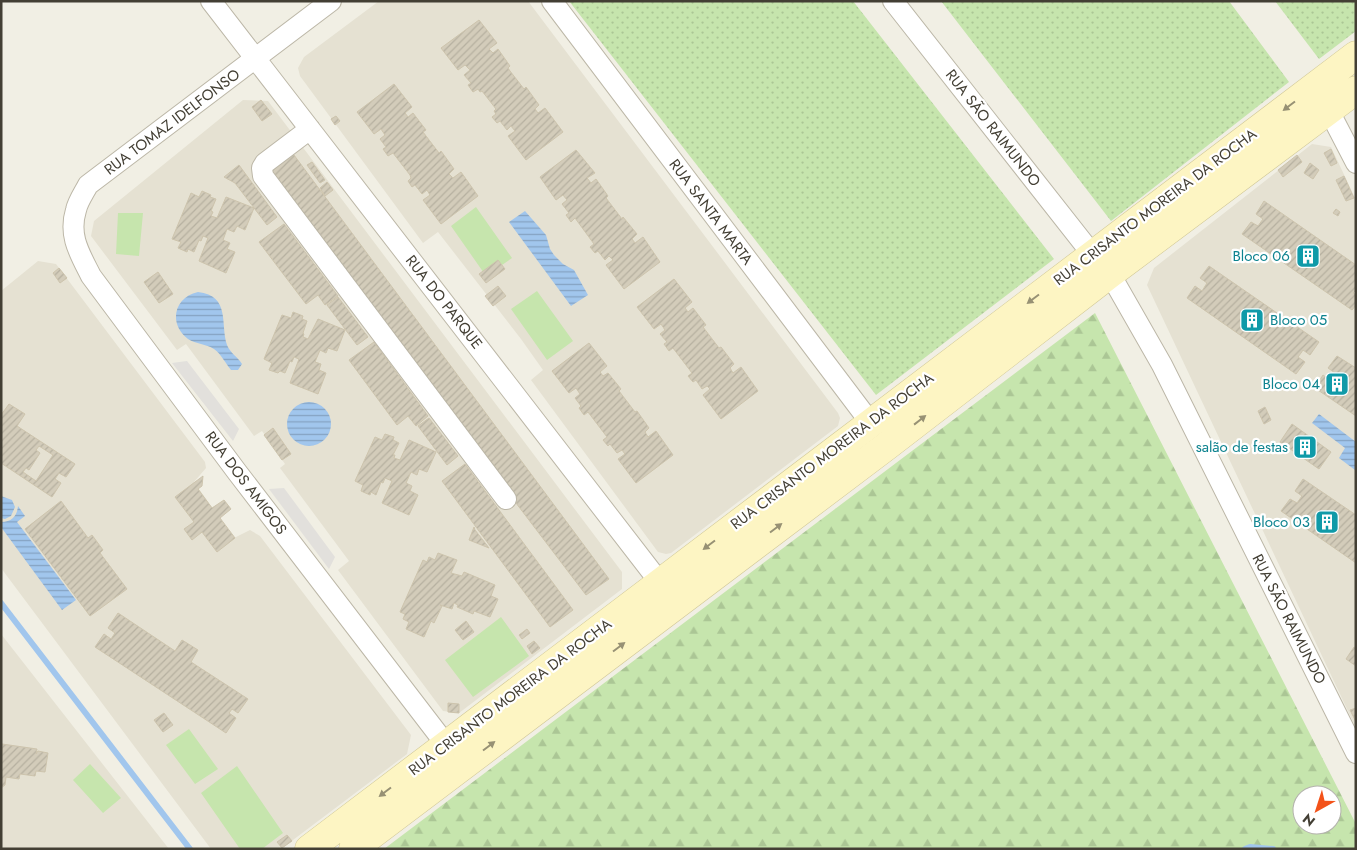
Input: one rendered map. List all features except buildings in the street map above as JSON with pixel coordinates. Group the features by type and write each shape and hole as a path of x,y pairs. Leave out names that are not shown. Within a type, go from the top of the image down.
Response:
{"main road":[{"name":"RUA CRISANTO MOREIRA DA ROCHA","path":"309,849 454,756 676,604 887,446 1101,264 1314,88 1356,56"},
{"name":"RUA CRISANTO MOREIRA DA ROCHA","path":"353,849 454,756 660,582 870,422 1329,111 1356,90"},
{"path":"870,422 887,446"}],"street":[{"name":"RUA DO PARQUE","path":"210,1 676,604"},
{"name":"RUA TOMAZ IDELFONSO","path":"88,185 331,1"},
{"name":"RUA SANTA MARTA","path":"552,1 870,422"},
{"name":"RUA SÃO RAIMUNDO","path":"893,1 1101,264 1166,374 1356,753"},
{"path":"1314,88 1329,111 1356,164"},
{"path":"310,129 265,163 262,168 263,176 506,500"},
{"name":"RUA DOS AMIGOS","path":"88,185 76,209 72,232 76,246 91,276 237,472 454,756"}],"shaded area":[{"path":"379,1 528,1 838,413 840,418 838,426 671,553 658,552 531,380 543,370 521,339 438,232 423,243 300,76 298,68 304,57"},
{"path":"243,100 268,101 622,572 622,589 459,713 443,711 338,570 349,561 280,468 285,464 262,431 254,436 186,344 177,350 91,236 94,221"},
{"path":"1312,144 1331,147 1356,200 1356,728 1147,285 1154,268"},
{"path":"38,261 56,264 205,462 206,468 194,482 234,538 250,530 260,536 411,735 407,754 281,849 211,849 1,568 1,291"},
{"path":"187,361 239,429 233,441 172,363"},
{"path":"284,488 335,557 329,569 269,489"},
{"path":"1,634 169,849 1,849"}],"green space":[{"path":"569,1 853,1 1054,259 876,395"},
{"path":"941,1 1229,1 1289,82 1111,221"},
{"path":"1275,1 1356,1 1356,31 1319,59"},
{"path":"476,207 512,258 486,276 451,226"},
{"path":"118,213 143,213 139,256 116,254"},
{"path":"537,291 573,341 547,360 511,309"},
{"path":"1095,313 1336,785 1292,785 1292,835 1342,835 1342,797 1356,824 1356,849 384,849"},
{"path":"501,617 529,656 473,697 445,660"},
{"path":"189,729 218,769 195,784 166,745"},
{"path":"90,764 121,798 103,813 73,780"},
{"path":"237,766 283,833 262,849 240,849 201,793"}],"water":[{"path":"525,211 546,235 554,255 563,264 574,270 588,295 571,306 509,222"},
{"path":"198,292 215,299 220,305 227,345 242,364 238,370 231,370 214,349 188,339 178,326 176,319 179,305 184,299"},
{"path":"313,402 325,408 330,415 330,433 325,440 318,445 305,446 297,443 290,436 287,420 290,412 297,405"},
{"path":"1319,414 1356,442 1355,470 1339,458 1345,448 1312,423"},
{"path":"1,496 12,500 15,507 11,516 5,519 1,518"},
{"path":"18,506 25,516 17,522 76,600 62,610 1,527 1,522 13,518"}],"waterway":[{"path":"1,603 190,849"},
{"path":"1245,849 1250,847 1273,849"}],"place":[{"name":"Bloco 06","path":"1308,256"},
{"name":"Bloco 05","path":"1252,320"},
{"name":"Bloco 04","path":"1337,384"},
{"name":"salão de festas","path":"1305,447"},
{"name":"Bloco 03","path":"1327,522"}]}
